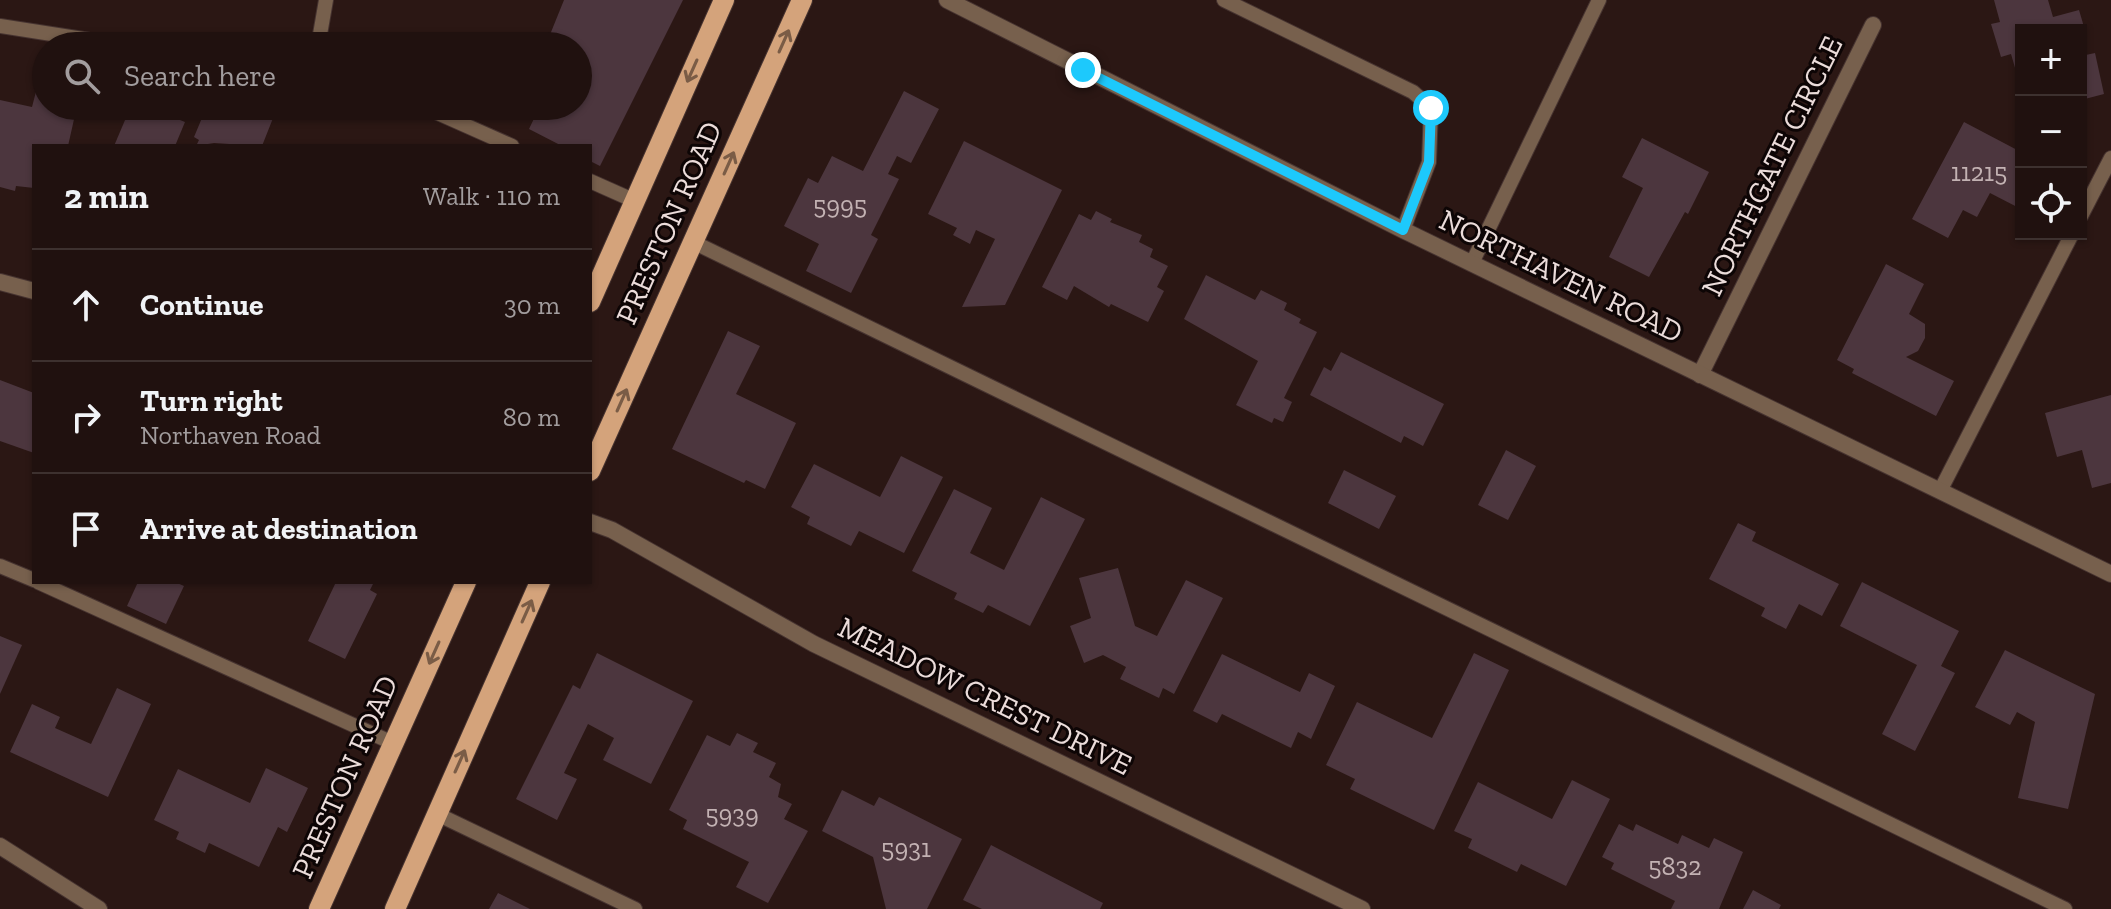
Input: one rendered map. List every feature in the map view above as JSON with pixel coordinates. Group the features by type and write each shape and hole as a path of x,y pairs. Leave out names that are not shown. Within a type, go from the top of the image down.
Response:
{"main road":[{"name":"PRESTON ROAD","path":"592,298 724,0"},
{"name":"PRESTON ROAD","path":"592,467 802,0"},
{"name":"PRESTON ROAD","path":"319,909 465,584"},
{"path":"395,909 539,584"}],"street":[{"name":"NORTHAVEN ROAD","path":"947,0 1403,230 2111,574"},
{"name":"NORTHGATE CIRCLE","path":"1700,375 1873,25"},
{"path":"0,282 32,290"},
{"name":"MEADOW CREST DRIVE","path":"592,523 612,530 814,644 1362,909"},
{"path":"0,846 99,909"}],"lane":[{"path":"320,32 326,0"},
{"path":"1224,0 1413,92 1431,108 1429,162 1403,230"},
{"path":"1472,263 1599,0"},
{"path":"0,26 38,32"},
{"path":"454,120 508,144"},
{"path":"2087,204 2111,158"},
{"path":"592,182 635,201"},
{"path":"1940,491 2069,240"},
{"path":"693,242 2065,909"},
{"path":"0,566 32,579"},
{"path":"43,584 393,743"},
{"path":"437,814 635,909"}],"building":[{"path":"564,0 683,0 600,166 592,162 592,144 558,144 529,129 533,120 592,120 592,32 551,32"},
{"path":"1994,0 2048,0 2053,17 2079,10 2083,24 2015,24 2015,68 2011,54 2001,57 1991,24 2000,22"},
{"path":"2095,53 2104,94 2087,98 2087,96 2087,55"},
{"path":"904,91 939,109 911,163 897,156 888,174 899,179 871,235 878,239 851,293 806,271 819,244 784,226 808,178 818,183 832,156 863,171"},
{"path":"0,100 32,107 32,120 74,120 68,144 32,144 32,188 16,186 15,191 0,187"},
{"path":"125,120 185,122 176,144 115,144"},
{"path":"201,120 272,120 263,144 197,144 199,140 194,137"},
{"path":"1964,122 2015,149 2015,206 1990,193 1977,217 1963,210 1948,238 1912,219"},
{"path":"1642,138 1709,172 1688,214 1685,212 1649,277 1609,257 1643,188 1622,177"},
{"path":"964,141 1062,190 1005,305 962,307 995,239 976,230 970,244 953,235 957,228 928,214"},
{"path":"1096,211 1112,219 1110,222 1142,235 1139,242 1153,249 1150,257 1168,266 1157,287 1164,291 1148,322 1111,304 1109,307 1074,286 1067,300 1042,287 1079,214 1091,220"},
{"path":"1886,264 1924,284 1909,314 1925,324 1925,338 1918,351 1906,357 1954,381 1936,416 1852,373 1854,369 1837,360"},
{"path":"1206,275 1255,300 1261,290 1287,303 1284,310 1301,319 1299,323 1317,332 1284,398 1292,402 1283,422 1274,418 1272,423 1236,405 1258,361 1184,319"},
{"path":"728,331 760,346 736,394 796,423 765,489 746,480 744,483 672,449"},
{"path":"1341,352 1444,404 1423,446 1404,436 1401,443 1310,395 1324,367 1331,371"},
{"path":"0,380 32,392 32,452 0,441"},
{"path":"2111,395 2111,483 2092,488 2082,450 2057,457 2045,413"},
{"path":"1506,450 1536,466 1508,520 1478,505"},
{"path":"901,456 943,477 904,553 859,531 851,546 807,524 810,517 791,507 814,464 880,497"},
{"path":"1344,470 1396,496 1379,529 1328,503"},
{"path":"954,489 992,508 970,553 1004,570 1041,497 1085,519 1030,626 988,605 983,613 954,599 957,593 912,571"},
{"path":"1738,523 1756,532 1752,541 1839,584 1822,616 1799,604 1786,629 1761,616 1765,608 1709,579"},
{"path":"1118,568 1135,626 1157,636 1186,580 1223,598 1174,694 1163,688 1159,698 1120,679 1126,667 1103,655 1084,663 1070,626 1091,618 1079,578"},
{"path":"1862,582 1959,631 1941,666 1955,673 1915,751 1882,734 1917,665 1840,626"},
{"path":"137,584 184,586 166,624 127,606"},
{"path":"335,584 373,584 370,590 377,594 345,659 308,641"},
{"path":"0,636 22,645 0,694"},
{"path":"2005,650 2095,694 2068,809 2018,798 2035,722 2017,712 2010,725 1975,707"},
{"path":"597,653 693,701 651,784 603,760 614,738 588,724 564,773 577,779 557,820 516,799 573,685 580,689"},
{"path":"1474,653 1509,670 1434,830 1350,789 1355,779 1326,765 1357,702 1432,738"},
{"path":"1222,654 1300,692 1309,673 1335,686 1311,739 1298,732 1291,748 1222,714 1217,723 1193,711"},
{"path":"117,688 151,704 108,797 10,752 32,704 60,717 55,728 91,744"},
{"path":"737,733 758,743 753,752 776,763 769,777 781,784 778,797 792,804 784,819 808,831 768,903 736,887 749,862 683,829 687,820 669,810 707,735 730,746"},
{"path":"266,768 308,788 287,832 278,827 259,867 209,843 205,853 176,839 179,832 154,820 178,769 250,803"},
{"path":"1572,780 1610,799 1566,886 1521,864 1517,872 1468,848 1472,839 1454,831 1478,782 1552,819"},
{"path":"842,790 874,806 879,797 962,839 927,909 886,909 873,857 822,831"},
{"path":"1619,824 1633,831 1636,824 1678,844 1682,835 1709,848 1714,838 1743,852 1719,909 1671,909 1675,901 1611,869 1614,863 1602,857"},
{"path":"991,845 1103,903 1100,909 982,909 963,900"},
{"path":"1753,890 1781,905 1779,909 1743,909"},
{"path":"498,893 530,909 489,909"}],"route":[{"path":"1083,70 1403,230 1429,162 1431,108"}]}
